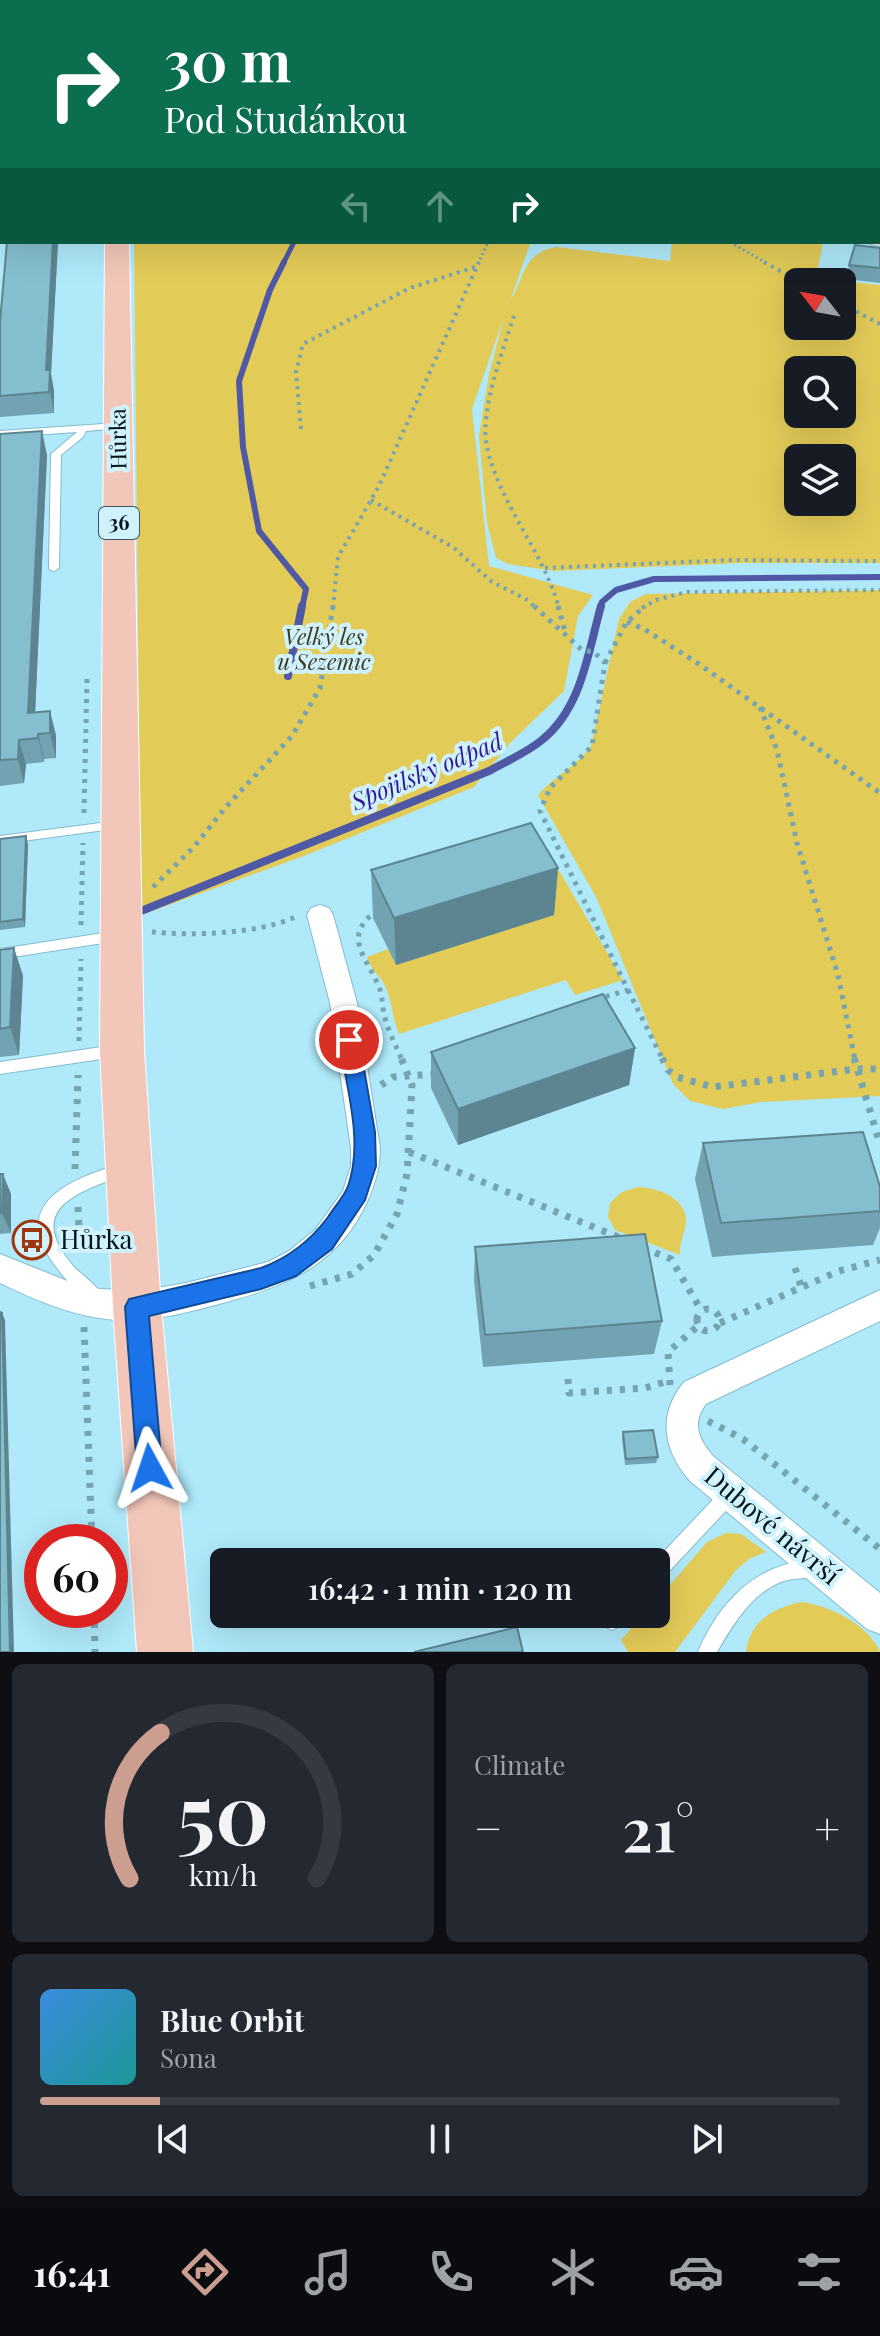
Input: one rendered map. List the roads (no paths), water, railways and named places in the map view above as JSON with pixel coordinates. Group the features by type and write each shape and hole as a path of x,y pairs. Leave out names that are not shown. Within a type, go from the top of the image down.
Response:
{"main road":[{"name":"Hůrka","path":"117,244 100,427 119,824 127,1168 124,1306 165,1652"}],"street":[{"path":"0,1268 45,1290 83,1301 124,1306 168,1303 287,1269 324,1241 343,1216 361,1179 365,1152 361,1110 333,957 311,914"},
{"name":"Dubové návrší","path":"880,1305 695,1393 676,1394 687,1450 702,1469 880,1616"}],"lane":[{"path":"0,434 100,427"},
{"path":"54,568 56,454 80,435 100,427"},
{"path":"50,444 64,446"},
{"path":"0,840 119,824"},
{"path":"0,954 119,920"},
{"path":"0,1068 122,1050"},
{"path":"124,1306 82,1284 48,1243 45,1227 53,1206 68,1191 127,1168"},
{"path":"670,1558 731,1493"},
{"path":"707,1652 734,1610 763,1582 792,1570 827,1572"}],"waterway":[{"path":"293,244 270,290 239,381 243,447 259,531 306,589 302,608"},
{"name":"Spojilský odpad","path":"600,608 602,602 616,590 654,579 880,577"},
{"path":"288,676 302,606"},
{"name":"Spojilský odpad","path":"141,911 489,771 530,749 555,727 575,696 601,606"}],"place":[{"name":"Hůrka","path":"32,1240"}],"park label":[{"name":"Velký les u Sezemic","path":"324,650"}]}
